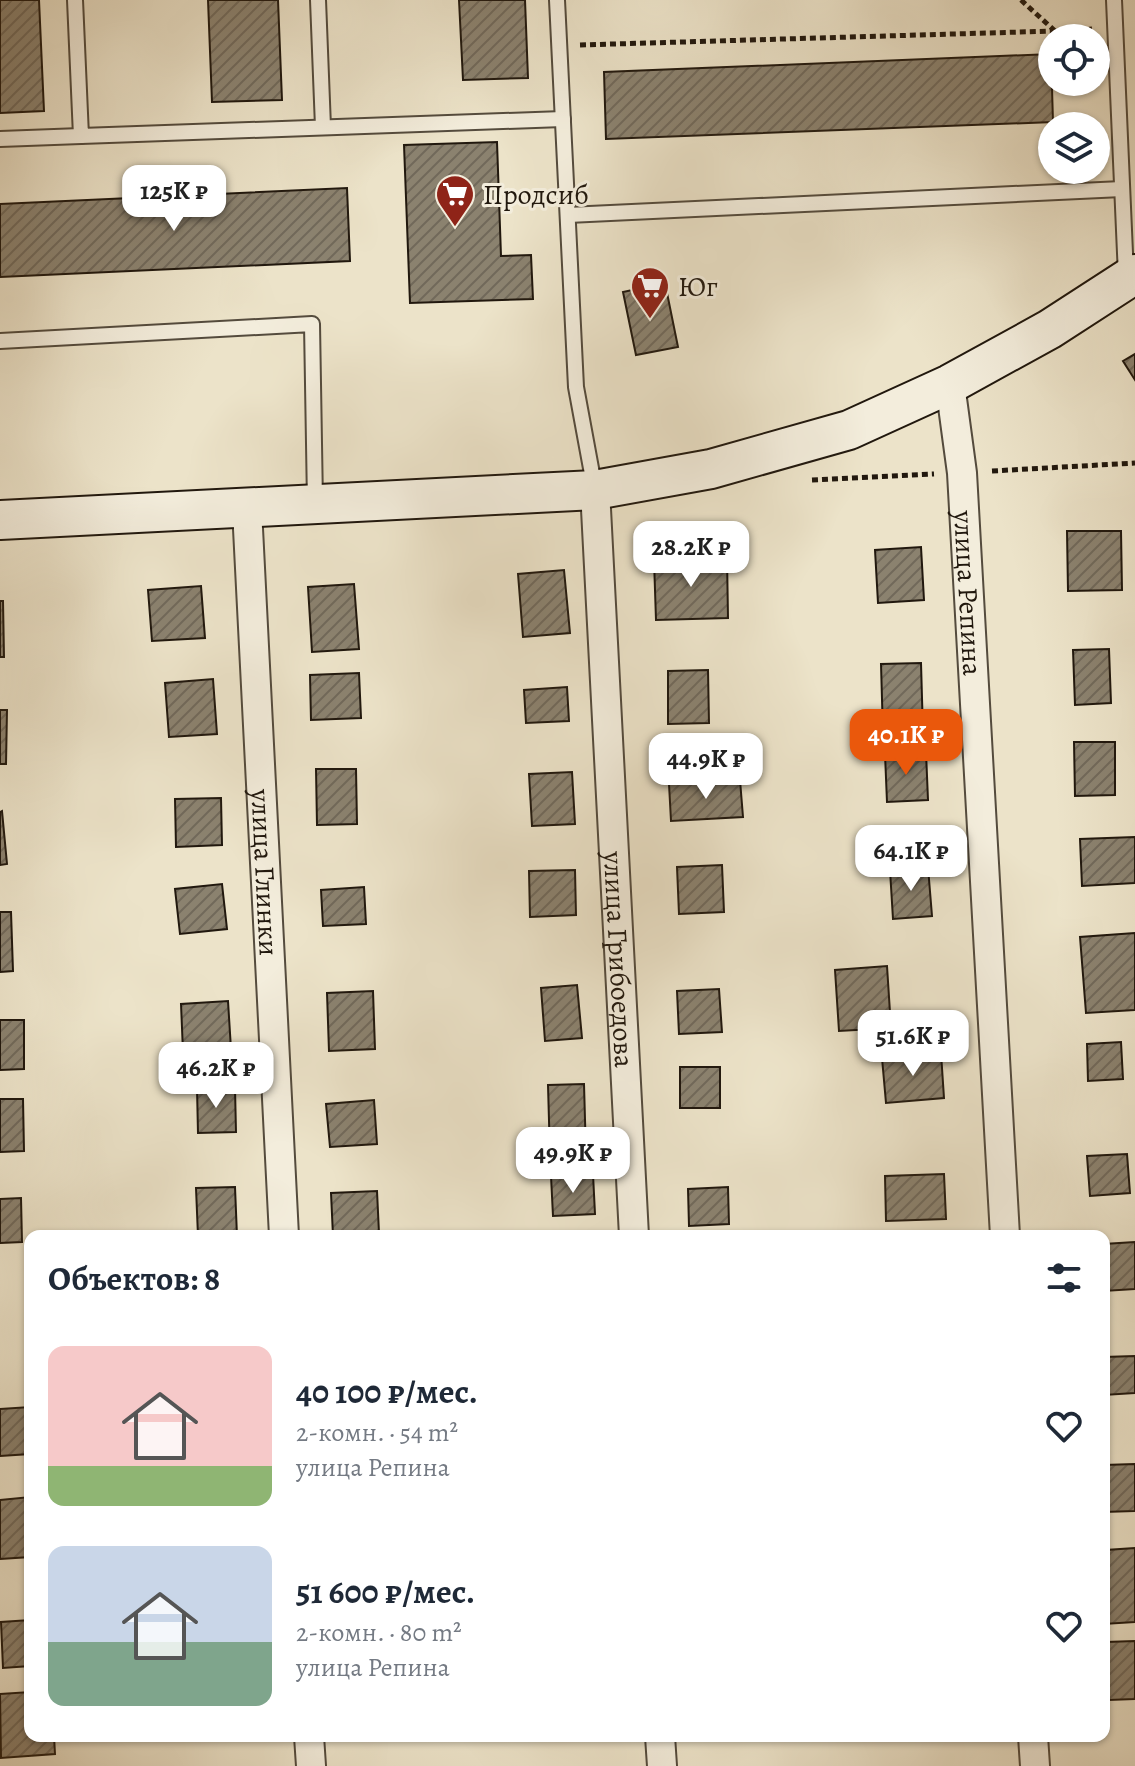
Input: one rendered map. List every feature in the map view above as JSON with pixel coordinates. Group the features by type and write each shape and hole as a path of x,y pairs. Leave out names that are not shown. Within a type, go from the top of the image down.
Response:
{"main road":[{"path":"0,520 315,507 595,490 711,469 849,430 950,384 1050,329 1131,277"}],"street":[{"name":"улица Репина","path":"950,384 962,473 1005,1230"},
{"name":"улица Грибоедова","path":"595,490 634,1230"},
{"name":"улица Глинки","path":"247,509 284,1230"},
{"path":"309,1742 311,1766"},
{"path":"660,1742 662,1766"},
{"path":"1033,1742 1035,1766"}],"lane":[{"path":"75,0 81,136"},
{"path":"318,0 323,127"},
{"path":"557,0 576,387 595,490"},
{"path":"1114,0 1122,189 1131,277"},
{"path":"0,139 563,119"},
{"path":"568,215 1122,189"},
{"path":"0,341 312,324 315,507"}],"path":[{"path":"1021,0 1047,24"},
{"path":"1110,28 1115,28"},
{"path":"560,46 1038,32"},
{"path":"802,480 1135,463"}],"building":[{"path":"0,0 39,0 44,111 0,113"},
{"path":"208,0 278,0 282,100 212,102"},
{"path":"459,0 525,0 528,78 463,80"},
{"path":"1038,55 1038,96 1052,96 1053,112 1038,112 1038,123 606,139 604,72"},
{"path":"497,142 501,256 531,255 533,299 410,303 404,145"},
{"path":"347,188 350,261 0,277 0,204"},
{"name":"Юг","path":"665,283 678,347 636,355 623,292"},
{"path":"1135,354 1135,380 1123,361"},
{"path":"1067,531 1121,531 1122,590 1068,591"},
{"path":"921,547 924,600 878,603 875,550"},
{"path":"727,557 728,618 656,620 654,560"},
{"path":"564,570 570,633 523,637 518,574"},
{"path":"354,584 359,649 312,652 308,587"},
{"path":"201,586 205,638 152,641 148,590"},
{"path":"0,601 3,601 4,657 0,657"},
{"path":"1109,649 1111,703 1075,705 1073,650"},
{"path":"921,663 923,733 883,734 881,664"},
{"path":"708,670 709,723 668,724 668,671"},
{"path":"359,673 361,718 311,720 310,675"},
{"path":"213,679 217,734 169,737 165,683"},
{"path":"567,687 569,721 526,723 524,690"},
{"path":"0,710 7,710 6,764 0,764"},
{"path":"1074,742 1115,742 1115,795 1075,796"},
{"path":"926,752 928,800 887,802 885,754"},
{"path":"316,769 356,769 357,824 317,825"},
{"path":"572,772 575,824 532,826 529,774"},
{"path":"740,780 743,817 671,821 669,784"},
{"path":"221,798 222,845 176,847 175,799"},
{"path":"0,812 7,864 0,865"},
{"path":"1135,837 1135,883 1082,886 1080,839"},
{"path":"722,865 724,912 679,914 677,867"},
{"path":"928,867 932,916 893,919 890,870"},
{"path":"575,870 576,915 530,917 529,871"},
{"path":"222,884 227,929 180,934 175,889"},
{"path":"364,887 366,924 323,926 321,890"},
{"path":"0,912 11,912 13,971 0,972"},
{"path":"1135,933 1135,1010 1086,1013 1080,937"},
{"path":"887,966 891,1028 839,1031 835,970"},
{"path":"577,985 582,1038 545,1041 541,988"},
{"path":"719,989 722,1032 679,1034 677,991"},
{"path":"373,991 375,1049 329,1051 327,993"},
{"path":"228,1001 231,1049 183,1052 181,1004"},
{"path":"0,1020 24,1020 24,1069 0,1070"},
{"path":"1121,1042 1123,1079 1088,1081 1087,1044"},
{"path":"941,1053 944,1098 886,1103 882,1058"},
{"path":"680,1067 720,1067 720,1108 680,1108"},
{"path":"584,1084 586,1155 550,1156 548,1085"},
{"path":"197,1088 235,1088 236,1132 198,1133"},
{"path":"0,1099 23,1099 24,1151 0,1152"},
{"path":"374,1100 377,1144 330,1147 326,1104"},
{"path":"1127,1154 1130,1193 1090,1196 1087,1156"},
{"path":"593,1174 595,1214 553,1216 551,1176"},
{"path":"944,1174 946,1219 886,1221 885,1176"},
{"path":"235,1187 237,1230 198,1230 196,1188"},
{"path":"728,1187 729,1224 689,1226 688,1189"},
{"path":"377,1191 379,1230 333,1230 331,1193"},
{"path":"21,1198 22,1242 0,1243 0,1199"},
{"path":"1135,1242 1135,1289 1110,1291 1110,1244"},
{"path":"1135,1356 1135,1393 1110,1395 1110,1357"},
{"path":"24,1407 24,1454 0,1456 0,1409"},
{"path":"1135,1464 1135,1511 1110,1512 1110,1465"},
{"path":"24,1498 24,1557 0,1559 0,1500"},
{"path":"1135,1548 1135,1622 1110,1624 1110,1550"},
{"path":"24,1620 24,1666 3,1668 1,1622"},
{"path":"1135,1641 1135,1699 1110,1700 1110,1642"},
{"path":"24,1692 24,1742 54,1742 55,1754 1,1758 0,1694"}],"place":[{"name":"Продсиб","path":"455,228"},
{"name":"Юг","path":"650,320"}]}
